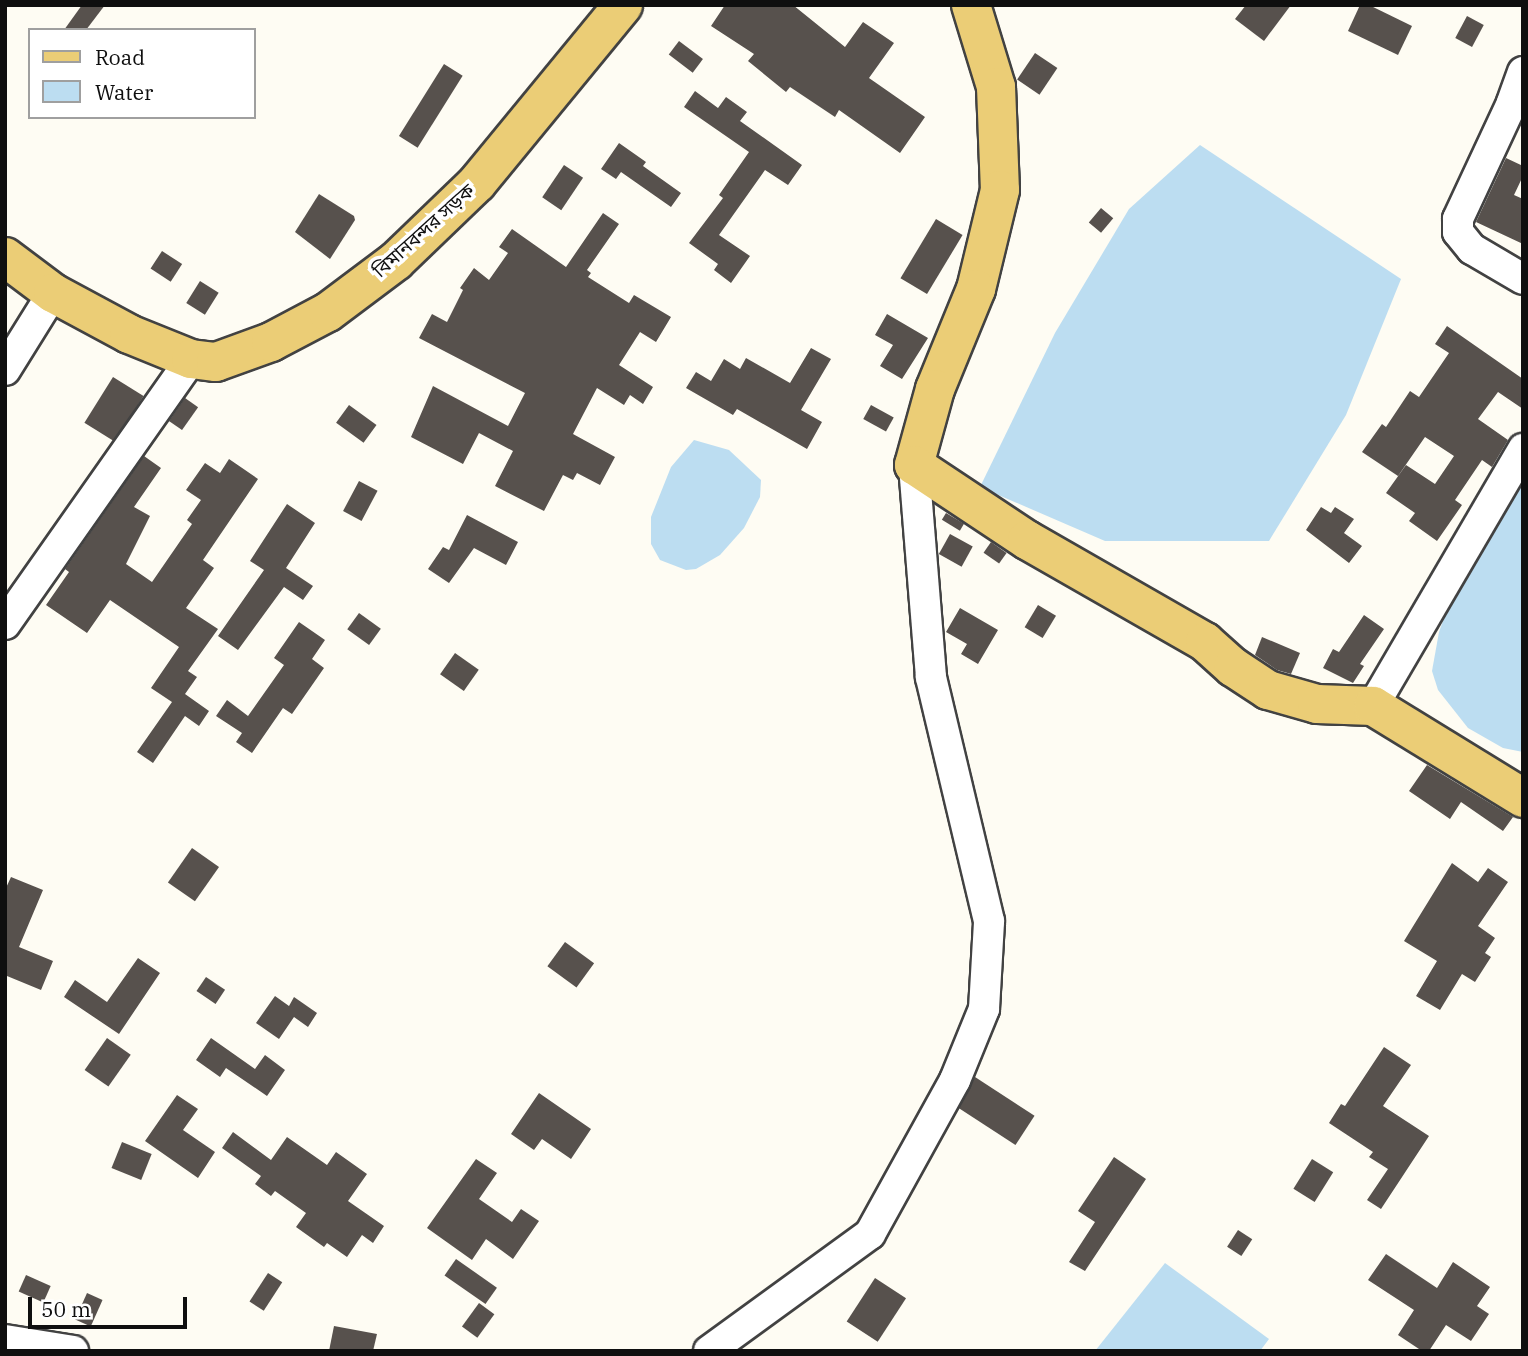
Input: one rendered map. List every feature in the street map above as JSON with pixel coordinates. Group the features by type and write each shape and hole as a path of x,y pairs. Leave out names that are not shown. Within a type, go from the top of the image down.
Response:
{"main road":[{"name":"বিমানবন্দর সড়ক","path":"5,257 52,293 129,334 191,359 216,362 271,342 328,312 396,261 477,183 623,5"},
{"path":"971,5 996,87 1000,190 976,289 935,389 914,465 1027,540 1205,642 1233,667 1268,690 1317,704 1373,706 1523,798"}],"street":[{"path":"1523,72 1512,103 1458,219 1458,232 1472,249 1523,279"},
{"path":"5,370 52,293"},
{"path":"5,624 191,359"},
{"path":"1373,706 1523,449"},
{"path":"709,1351 870,1234 955,1080 984,1009 989,920 931,677 914,465"},
{"path":"5,1340 74,1351"}],"water":[{"path":"1200,145 1401,279 1346,415 1269,541 1105,541 980,487 1055,333 1129,209"},
{"path":"694,440 729,450 761,480 760,497 744,528 720,555 696,569 686,570 660,560 651,544 651,517 671,467"},
{"path":"1523,482 1523,752 1503,748 1468,728 1438,690 1432,671 1439,632 1448,607"},
{"path":"1165,1263 1269,1339 1260,1351 1095,1351"}],"building":[{"path":"82,5 105,5 88,28 65,28"},
{"path":"725,5 793,5 845,47 863,22 894,43 869,78 925,117 900,153 839,110 835,117 790,87 786,92 748,61 754,54 711,26"},
{"path":"1246,5 1291,5 1264,41 1235,19"},
{"path":"1360,5 1369,5 1412,26 1398,55 1348,31"},
{"path":"1467,16 1484,25 1472,47 1455,38"},
{"path":"679,41 703,59 693,73 669,55"},
{"path":"1035,53 1057,68 1039,95 1017,80"},
{"path":"444,64 463,76 418,148 399,136"},
{"path":"695,91 718,108 726,97 747,112 740,121 802,165 788,185 765,170 719,235 750,256 731,283 714,270 718,264 689,243 723,198 719,195 749,152 684,107"},
{"path":"619,143 646,162 643,166 681,193 671,207 621,172 616,179 601,169"},
{"path":"1506,158 1523,166 1523,176 1514,195 1523,199 1523,244 1476,222"},
{"path":"564,165 583,178 561,210 542,197"},
{"path":"319,194 354,216 355,220 330,259 295,232"},
{"path":"1101,208 1113,218 1101,233 1089,223"},
{"path":"603,213 619,224 587,270 591,273 588,277 629,303 634,295 671,317 656,342 640,332 619,365 653,387 643,404 630,395 624,405 597,388 573,434 615,457 600,485 577,473 573,480 563,475 544,511 495,486 513,451 479,433 463,464 411,437 433,386 508,426 525,393 419,338 432,314 447,322 463,290 460,288 474,268 489,280 508,253 499,247 512,229 566,267"},
{"path":"936,219 963,235 927,294 900,278"},
{"path":"162,251 182,264 171,282 151,269"},
{"path":"200,281 219,293 205,315 186,303"},
{"path":"887,314 928,338 902,379 880,366 893,345 875,335"},
{"path":"1447,326 1523,379 1523,409 1498,392 1478,419 1508,440 1492,467 1482,460 1455,500 1462,505 1437,541 1409,521 1415,513 1386,493 1406,465 1435,484 1454,456 1425,437 1398,476 1362,452 1382,424 1386,427 1410,391 1419,397 1449,353 1435,344"},
{"path":"811,348 831,359 801,410 822,422 807,449 737,409 733,415 686,388 696,372 711,381 724,359 740,369 746,358 790,383"},
{"path":"113,377 144,396 115,442 84,423"},
{"path":"185,398 198,407 182,430 169,421"},
{"path":"349,405 377,425 364,443 336,423"},
{"path":"871,405 894,418 886,432 863,419"},
{"path":"144,456 161,468 134,507 150,516 126,564 152,582 192,524 187,520 201,500 186,490 205,463 220,473 229,459 258,479 203,560 214,568 186,608 218,629 188,671 197,677 185,694 209,711 199,726 185,716 153,763 137,752 172,702 151,688 179,647 110,600 87,633 46,605 69,572 65,569"},
{"path":"359,481 378,491 362,521 343,511"},
{"path":"287,504 315,523 286,568 313,586 303,600 284,587 238,650 218,636 264,570 250,561"},
{"path":"1321,507 1331,513 1335,507 1354,519 1344,533 1362,546 1349,563 1306,530"},
{"path":"946,513 964,524 960,531 942,520"},
{"path":"467,515 518,542 506,565 474,548 449,583 428,569 443,547 449,550"},
{"path":"950,534 973,547 962,567 939,554"},
{"path":"991,542 1007,553 999,564 984,553"},
{"path":"1038,605 1056,616 1043,638 1025,627"},
{"path":"960,608 998,630 978,664 961,654 967,644 946,632"},
{"path":"359,613 381,629 369,645 347,629"},
{"path":"1364,615 1384,629 1360,664 1364,666 1353,683 1323,668 1333,649 1339,652"},
{"path":"299,622 325,640 312,659 324,668 292,714 283,708 252,753 236,742 242,733 216,716 227,700 248,716 284,665 274,658"},
{"path":"1262,637 1300,653 1291,674 1277,670 1255,655"},
{"path":"455,653 479,670 464,691 440,674"},
{"path":"1427,765 1513,817 1503,831 1461,802 1450,819 1409,791"},
{"path":"192,848 219,867 195,901 168,882"},
{"path":"1452,863 1478,882 1488,868 1508,882 1478,926 1495,938 1485,953 1491,957 1475,982 1462,974 1440,1010 1416,996 1437,961 1404,941"},
{"path":"11,877 43,890 19,947 53,961 41,990 7,976 5,980 5,890"},
{"path":"565,942 594,963 576,987 547,966"},
{"path":"138,958 160,973 119,1034 64,997 75,980 107,1002"},
{"path":"206,977 225,990 216,1004 196,991"},
{"path":"275,996 289,1006 294,997 317,1013 308,1027 294,1017 279,1039 256,1023"},
{"path":"107,1038 131,1055 108,1087 85,1070"},
{"path":"211,1038 255,1069 265,1055 285,1070 267,1096 226,1068 220,1077 196,1060"},
{"path":"1384,1047 1411,1065 1383,1106 1429,1136 1381,1209 1367,1200 1388,1169 1369,1157 1373,1152 1329,1123 1341,1104 1345,1106"},
{"path":"975,1077 1035,1116 1015,1145 956,1106"},
{"path":"539,1093 591,1129 571,1159 542,1139 534,1150 511,1134"},
{"path":"177,1095 198,1109 183,1130 215,1152 198,1178 145,1141"},
{"path":"233,1132 271,1160 287,1137 327,1165 336,1152 367,1174 348,1201 384,1226 373,1243 362,1235 347,1257 327,1243 324,1247 296,1227 306,1213 275,1191 271,1196 255,1184 261,1176 222,1148"},
{"path":"122,1142 152,1154 141,1180 112,1168"},
{"path":"1114,1157 1146,1179 1085,1271 1069,1262 1095,1222 1078,1211"},
{"path":"476,1159 497,1173 479,1199 512,1222 521,1209 539,1221 513,1259 486,1239 472,1260 427,1228"},
{"path":"1312,1159 1333,1172 1315,1202 1293,1189"},
{"path":"1238,1230 1252,1239 1241,1256 1227,1247"},
{"path":"1386,1254 1437,1288 1453,1262 1490,1287 1477,1306 1489,1314 1471,1341 1446,1325 1429,1351 1422,1351 1398,1335 1414,1310 1368,1280"},
{"path":"456,1259 497,1288 485,1304 445,1275"},
{"path":"268,1273 282,1282 264,1311 249,1302"},
{"path":"26,1275 51,1286 43,1302 19,1291"},
{"path":"875,1278 906,1298 878,1342 847,1322"},
{"path":"87,1293 103,1300 91,1326 75,1319"},
{"path":"479,1303 494,1314 477,1338 462,1326"},
{"path":"334,1326 377,1334 373,1351 329,1351"}]}
